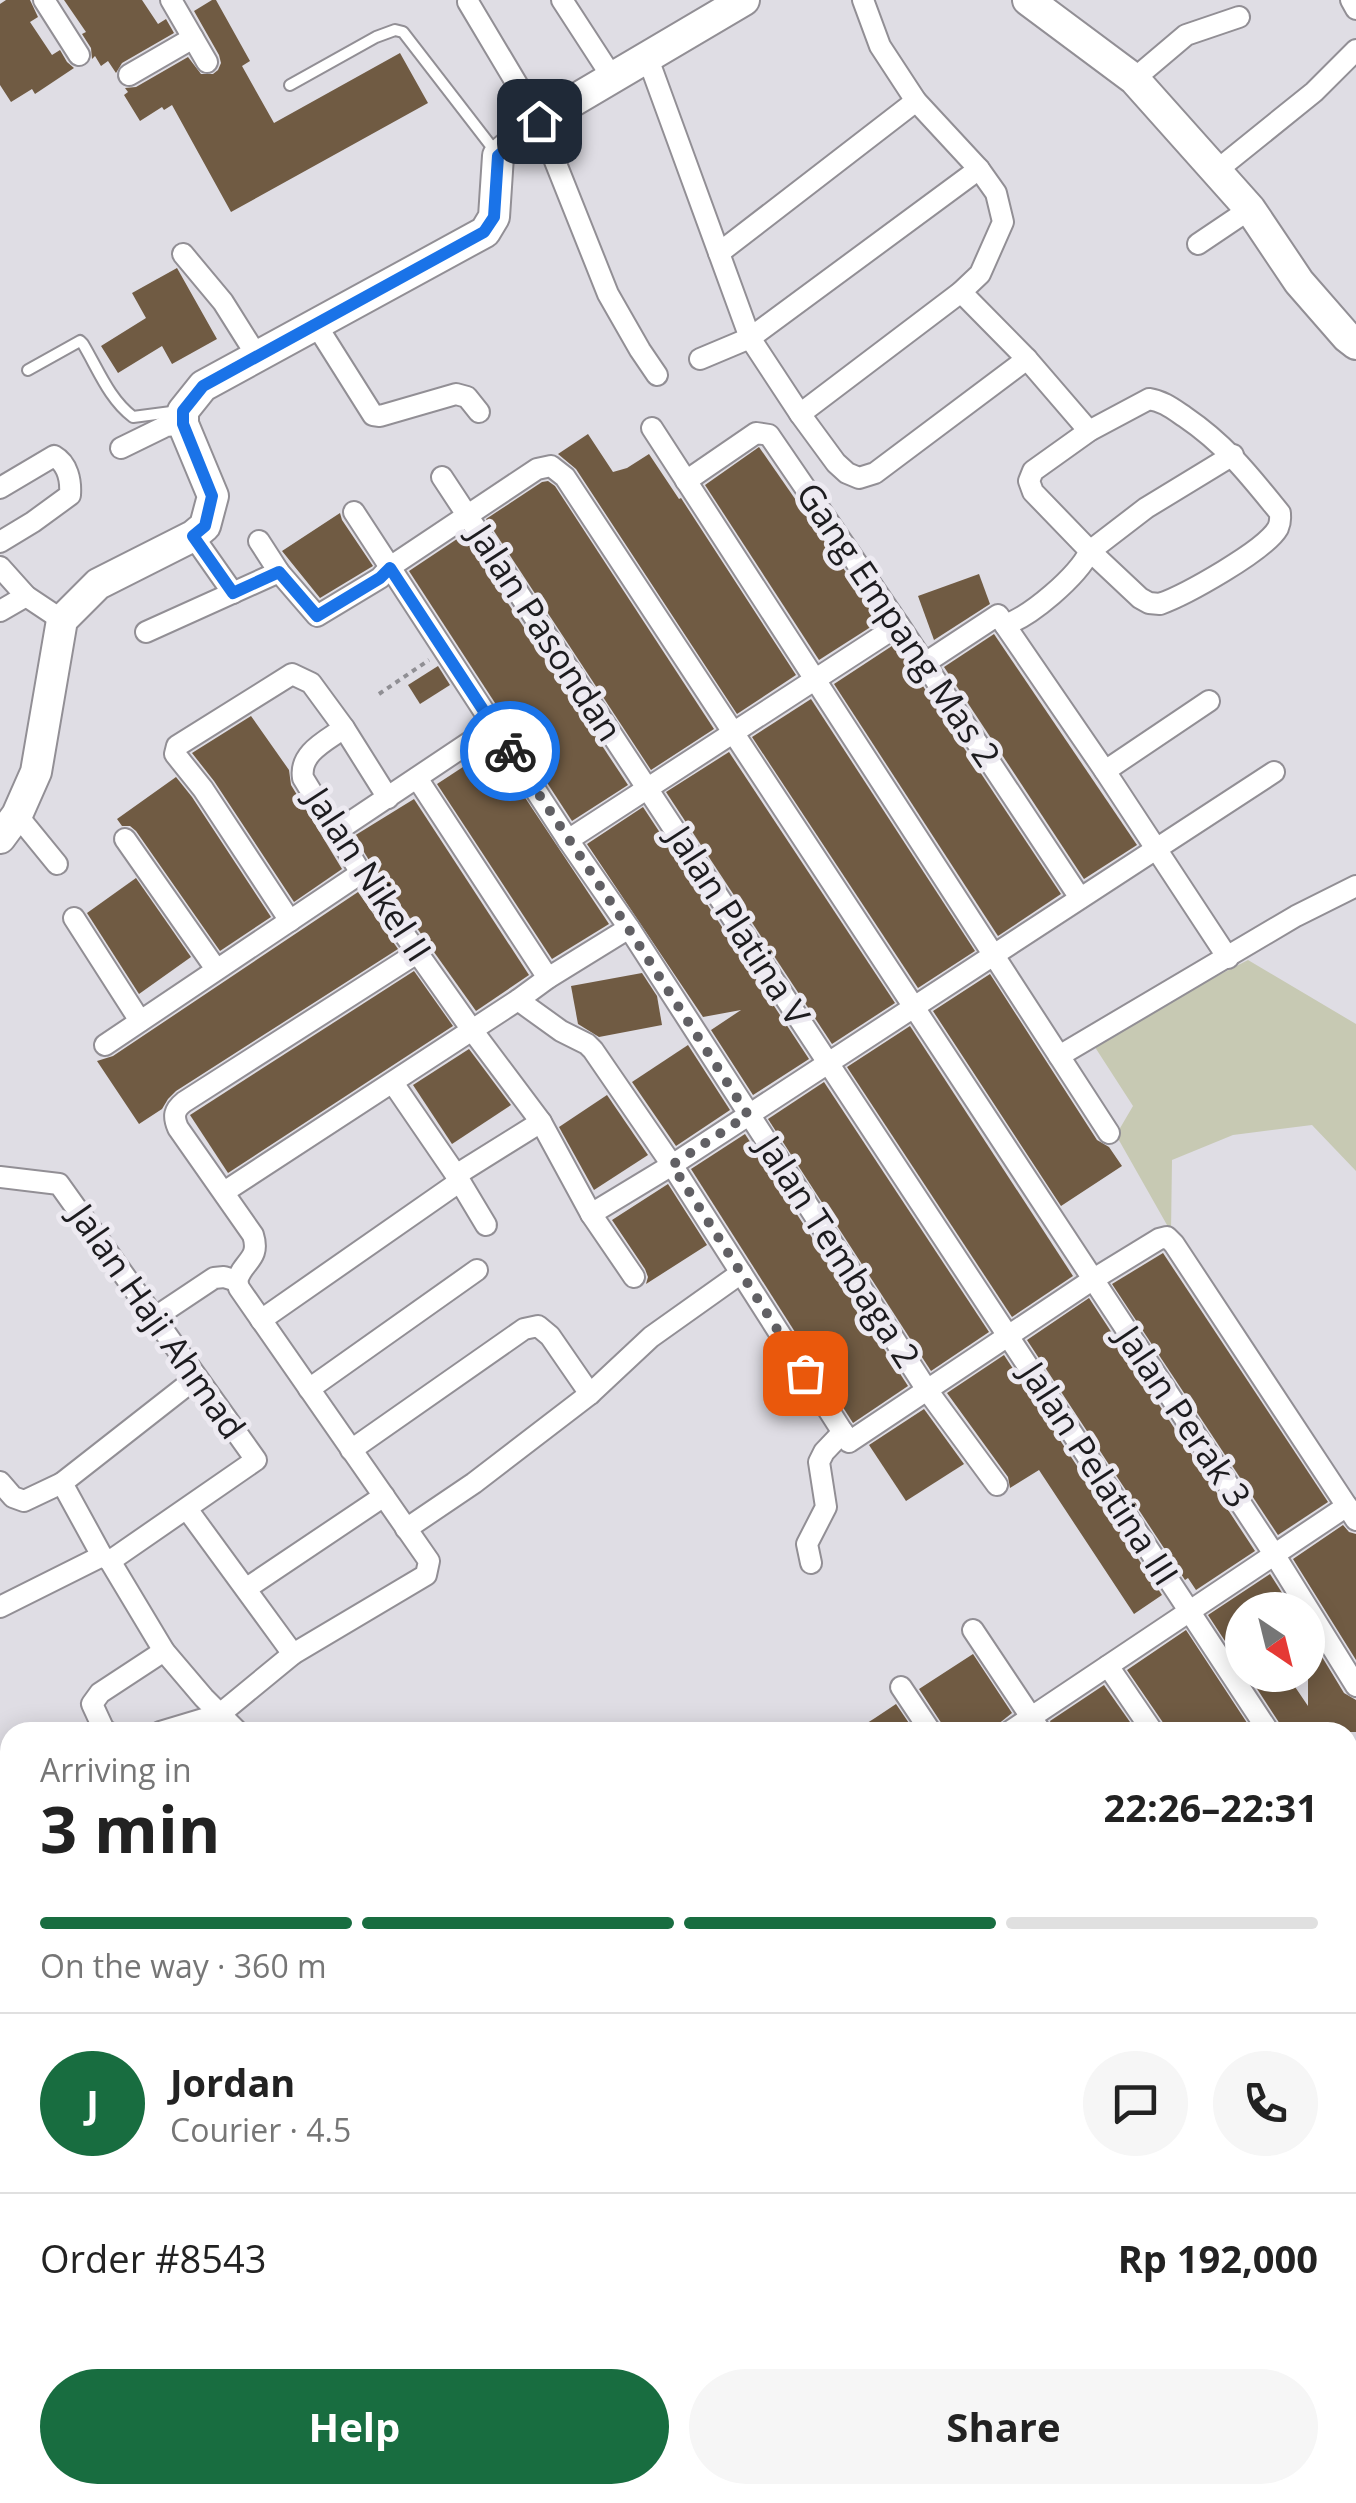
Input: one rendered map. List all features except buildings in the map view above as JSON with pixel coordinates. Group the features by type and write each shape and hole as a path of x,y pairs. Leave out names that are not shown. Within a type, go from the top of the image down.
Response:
{"street":[{"path":"44,0 79,55"},
{"path":"171,0 207,62"},
{"path":"562,0 612,77"},
{"path":"121,448 183,418 203,386 484,232 494,217 498,156 539,121 647,56 712,8 744,0"},
{"path":"800,414 961,292 980,274 1004,222 996,192 916,101 880,46 863,0"},
{"path":"1028,0 1134,78 1250,209 1299,282 1356,344"},
{"path":"1350,0 1356,9"},
{"path":"468,2 539,121 608,294 658,375"},
{"path":"1134,78 1186,35 1239,16"},
{"path":"129,75 193,38"},
{"path":"1216,171 1314,92 1356,50"},
{"path":"647,56 750,338 800,414 847,473 858,478 867,476 1027,359"},
{"path":"718,253 916,101"},
{"path":"700,359 750,338 978,169"},
{"path":"1198,244 1250,209"},
{"path":"182,254 223,302 257,356"},
{"path":"961,292 1090,431"},
{"path":"315,323 373,415 456,394 466,397 479,412"},
{"path":"1157,400 1233,455 1280,512 1280,523 1258,548 1160,604 1149,604 1090,551 1033,492 1029,482 1033,471 1090,431 1142,402 1157,400"},
{"path":"57,864 8,826 36,772 62,620 98,584 193,536 205,526 212,496 183,418"},
{"path":"652,428 1108,1133"},
{"name":"Gang Empang Mas 2","path":"686,480 756,433 768,435 900,625 1080,898"},
{"path":"1004,625 1035,607 1085,561 1090,551 1146,508 1233,455"},
{"path":"0,488 54,456 71,481 70,495 0,542"},
{"name":"Jalan Perak 3","path":"467,516 538,469 551,466 565,477 1274,1554 1356,1686"},
{"name":"Jalan Pasondan","path":"442,477 647,788"},
{"name":"Jalan Tembaga 2","path":"354,512 927,1390 997,1485"},
{"path":"259,541 279,572 317,616 380,578 467,516"},
{"path":"193,536 233,593"},
{"path":"0,566 26,596 62,620"},
{"path":"146,632 279,572"},
{"path":"0,612 26,596"},
{"path":"925,663 998,615 1228,958"},
{"path":"568,840 900,625"},
{"path":"290,922 175,754 177,746 292,674 312,683 388,798"},
{"path":"1105,772 1209,701"},
{"path":"337,831 494,726"},
{"name":"Jalan Nikel II","path":"344,728 306,757 304,778 361,873 542,1122 591,1214 634,1277"},
{"path":"591,1214 1274,772"},
{"path":"417,778 548,978"},
{"name":"Jalan Platina V","path":"647,788 1008,1336"},
{"path":"125,839 216,969"},
{"path":"106,1045 361,873"},
{"path":"1059,1056 1296,916 1356,886"},
{"path":"74,918 140,1022"},
{"path":"224,1192 628,928"},
{"path":"193,1722 220,1714 293,1654 426,1575 428,1562 238,1288 239,1274 253,1257 253,1235 174,1120 178,1107 417,953"},
{"path":"518,1000 560,1032 594,1050 846,1437"},
{"path":"393,1083 486,1226"},
{"path":"261,1320 457,1178 542,1122"},
{"name":"Jalan Haji Ahmad","path":"0,1176 59,1184 256,1460 186,1508"},
{"path":"811,1563 808,1544 826,1507 819,1462 824,1452 927,1390 1092,1280 1167,1237 1351,1513 1274,1554 1108,1666 1040,1722"},
{"path":"309,1389 477,1270"},
{"path":"406,1529 474,1483 590,1394 652,1337 741,1273"},
{"path":"154,1318 214,1278 237,1281"},
{"path":"351,1450 532,1326 550,1336 590,1394"},
{"name":"Jalan Pelatina III","path":"1008,1336 1262,1722"},
{"path":"0,1482 24,1501 62,1483 196,1378"},
{"path":"62,1483 164,1651 228,1722"},
{"path":"247,1588 384,1496"},
{"path":"0,1607 52,1579 106,1558 186,1508 293,1654"},
{"path":"973,1630 1034,1722"},
{"path":"100,1722 92,1704 100,1693 164,1651"},
{"path":"1108,1666 1146,1722"},
{"path":"901,1687 924,1722"}],"lane":[{"path":"290,85 376,37 395,30 403,32 498,156"},
{"path":"28,370 80,342 122,408 133,417 183,418"}],"path":[{"path":"379,694 444,650"}],"green space":[{"path":"1248,960 1356,1024 1356,1171 1312,1125 1233,1135 1172,1160 1171,1232 1116,1135 1133,1106 1091,1041"}],"way so far":[{"path":"510,751 748,1115 672,1165 805,1373"}],"route":[{"path":"510,751 390,568 317,616 279,572 233,593 193,536 205,526 212,496 183,424 183,411 203,386 484,232 494,217 498,156 539,121"}]}
